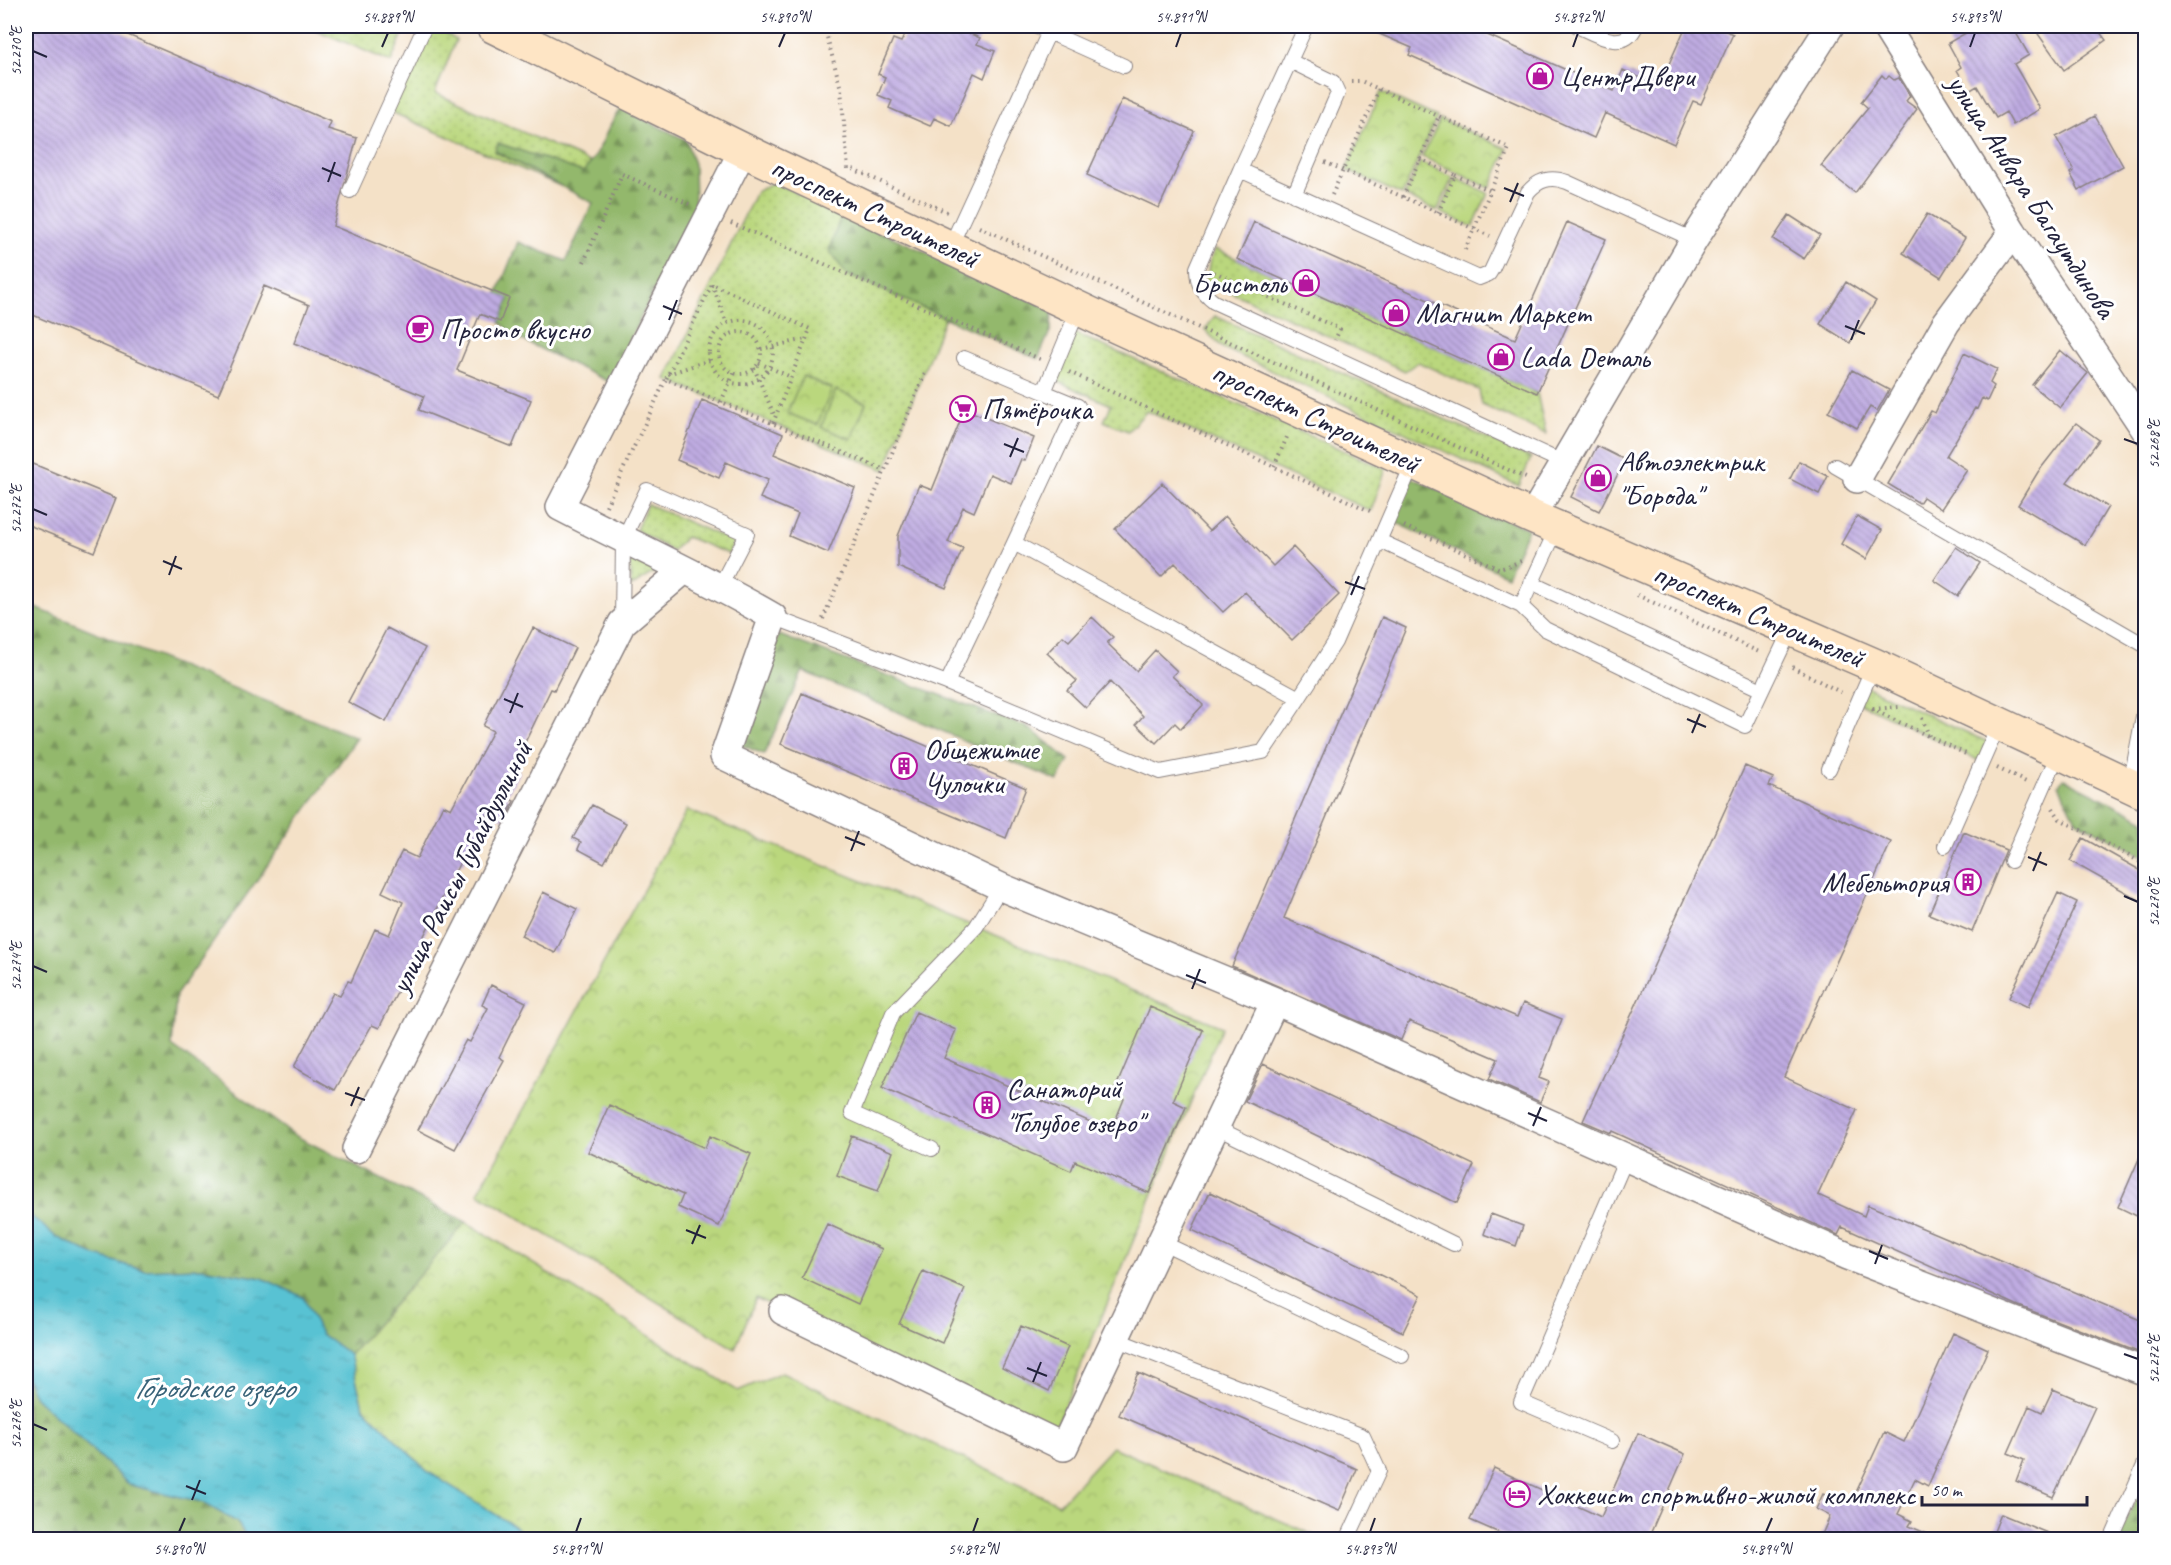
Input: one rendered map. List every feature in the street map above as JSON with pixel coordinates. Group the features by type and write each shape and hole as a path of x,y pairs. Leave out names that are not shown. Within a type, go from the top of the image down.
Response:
{"street":[{"name":"проспект Строителей","path":"493,26 743,150 1079,308 1545,523 1874,665 2138,789"},
{"path":"1545,523 1562,462 1694,240 1830,26"},
{"name":"улица Анвара Багаутдинова","path":"1885,26 2013,232 2145,431"},
{"path":"743,150 560,507 683,571 720,586 773,617 724,756 1001,887 1275,1001 1847,1256 2145,1372"},
{"path":"1846,473 1946,323 2013,232"},
{"name":"улица Раисы Губайдуллиной","path":"356,1149 622,623 683,571"},
{"path":"783,1311 1064,1447 1275,1001"}],"lane":[{"path":"350,190 425,26"},
{"path":"1035,26 1124,66"},
{"path":"1306,26 1197,268 1197,279 1206,296 1214,302 1562,462"},
{"path":"1577,26 1617,41 1628,38 1636,26"},
{"path":"950,248 1048,32"},
{"path":"1290,61 1327,78 1336,87 1336,103 1294,195"},
{"path":"1240,170 1472,276 1484,277 1492,269 1528,192 1535,184 1551,178 1567,182 1694,240"},
{"path":"1044,392 1079,308"},
{"path":"947,683 1078,406 964,358"},
{"path":"773,617 947,683 1160,772 1263,752 1335,642 1414,462"},
{"path":"1846,473 2145,646"},
{"path":"622,623 623,540 647,489 747,534 720,586"},
{"path":"1521,606 1531,583 1545,523"},
{"path":"1380,541 1521,606 1545,629 1745,726 1791,629"},
{"path":"1014,543 1299,698"},
{"path":"1531,583 1762,690"},
{"path":"1829,769 1874,665"},
{"path":"2138,789 2145,701"},
{"path":"1945,846 1999,724"},
{"path":"2011,861 2059,752"},
{"path":"932,1149 852,1113 893,1013 976,927 1001,887"},
{"path":"1215,1127 1454,1244"},
{"path":"1612,1442 1521,1402 1627,1156"},
{"path":"1161,1242 1402,1356"},
{"path":"1115,1339 1364,1436 1379,1471 1347,1539"},
{"path":"2111,1539 2145,1461"}],"path":[{"path":"824,26 841,89 851,201"},
{"path":"1336,87 1358,80 1509,148 1456,269"},
{"path":"1326,210 1379,89"},
{"path":"1403,197 1439,116"},
{"path":"1312,156 1505,243"},
{"path":"1420,159 1491,191"},
{"path":"584,262 622,174 1055,366 1500,569 1545,523 1527,479 1205,330"},
{"path":"1438,213 1455,175"},
{"path":"1213,271 1340,329"},
{"path":"596,526 712,284"},
{"path":"712,284 726,323"},
{"path":"712,284 810,329 773,423"},
{"path":"736,320 757,323 771,338 773,346 770,368 759,379 744,385 730,382 714,371 710,360 712,338 726,323 736,320"},
{"path":"743,331 755,338 761,349 759,363 741,374 727,370 719,358 718,351 724,338 743,331"},
{"path":"761,349 806,339"},
{"path":"667,377 710,360"},
{"path":"759,363 791,377"},
{"path":"754,368 775,417"},
{"path":"721,402 734,373"},
{"path":"817,634 925,373"},
{"path":"667,377 721,402 885,470"},
{"path":"1274,466 1291,428"},
{"path":"1629,591 1776,660 1858,702"},
{"path":"1907,711 1899,707 1873,709 1929,736 1922,718 1915,714"},
{"path":"2134,1539 2145,1513"}],"green space":[{"path":"307,26 406,26 391,62"},
{"path":"439,29 456,40 435,93 592,163 583,172 498,144 495,152 567,189 387,110 420,37"},
{"path":"1381,92 1437,117 1402,195 1346,170"},
{"path":"621,108 686,140 694,164 695,207 609,382 518,338 500,322 509,299 497,294 518,242 566,261 593,203 495,151 498,143 583,172 594,157"},
{"path":"1440,119 1508,149 1490,188 1422,157"},
{"path":"1420,162 1453,177 1437,211 1405,196"},
{"path":"1456,178 1488,193 1473,227 1440,212"},
{"path":"773,182 842,214 846,274 945,317 885,470 666,379 756,192"},
{"path":"842,214 1052,310 1051,329 1038,359 846,274 829,250"},
{"path":"1215,249 1537,393 1546,434 1482,405 1479,390 1418,362 1405,371 1206,281 1210,260"},
{"path":"1215,316 1531,458 1519,486 1223,348 1205,330"},
{"path":"1069,331 1386,469 1371,511 1147,411 1128,431 1104,421 1111,405 1050,378"},
{"path":"803,376 832,389 817,425 787,413"},
{"path":"836,390 866,403 851,439 821,427"},
{"path":"1408,476 1528,529 1507,576 1389,519"},
{"path":"647,504 734,542 729,554 686,537 672,551 636,530"},
{"path":"630,556 657,570 631,587"},
{"path":"26,604 357,738 176,995 172,1046 296,1136 466,1222 350,1355 321,1334 303,1297 262,1278 201,1268 143,1270 93,1255 55,1236 26,1212"},
{"path":"779,635 1029,728 1069,760 1058,781 803,671 764,754 736,743"},
{"path":"1865,686 1990,743 1982,762 1858,702"},
{"path":"2063,778 2145,820 2145,857 2076,820 2059,785"},
{"path":"687,810 1222,1027 1051,1439 756,1298 735,1349 478,1193"},
{"path":"466,1222 738,1391 782,1372 1059,1504 1112,1447 1318,1537 1316,1540 525,1539 517,1528 427,1471 363,1407 350,1355"},
{"path":"26,1377 35,1397 130,1485 202,1502 237,1522 248,1539 26,1539"},
{"path":"2145,1477 2145,1539 2118,1539"}],"water":[{"name":"Городское озеро","path":"26,1212 55,1236 93,1255 143,1270 201,1268 262,1278 303,1297 321,1334 350,1355 363,1407 427,1471 517,1528 525,1539 248,1539 237,1522 202,1502 130,1485 35,1397 26,1377"}],"building":[{"path":"26,26 107,26 331,122 328,129 357,138 333,226 509,298 500,322 480,314 457,370 531,400 512,447 419,410 424,396 294,343 309,305 264,286 218,395 26,312"},
{"path":"909,26 952,26 980,38 977,44 995,51 984,78 974,73 951,126 934,118 930,126 889,108 892,101 878,95 885,77 878,74 893,39 901,42"},
{"path":"1361,26 1467,26 1614,91 1623,70 1659,86 1686,26 1714,26 1733,34 1701,104 1693,101 1674,144 1605,113 1594,138 1409,55 1412,48"},
{"path":"1978,26 2012,26 2029,55 2014,64 2040,109 2013,125 2006,112 1996,118 1977,86 1969,91 1957,70 1961,67 1948,43"},
{"path":"2049,26 2095,26 2106,40 2064,70 2038,34"},
{"path":"1882,75 1886,79 1889,76 1894,80 1899,78 1910,96 1906,101 1917,109 1855,193 1821,166 1868,108 1861,102"},
{"path":"1122,99 1194,131 1159,208 1087,175"},
{"path":"2095,116 2123,166 2079,190 2070,173 2074,171 2056,137"},
{"path":"1927,214 1965,238 1941,277 1903,253"},
{"path":"1789,215 1820,235 1804,259 1773,239"},
{"path":"1254,222 1515,339 1567,222 1606,239 1537,393 1237,259"},
{"path":"1846,282 1876,301 1850,343 1820,324"},
{"path":"2060,350 2088,373 2060,408 2032,385"},
{"path":"1964,353 1997,369 1990,383 1994,386 1987,401 1982,398 1946,456 1967,470 1941,509 1923,497 1919,503 1888,484 1931,411 1935,413"},
{"path":"1852,370 1889,390 1877,411 1870,407 1857,428 1828,412"},
{"path":"702,400 783,434 774,454 855,488 828,553 789,536 798,514 760,498 768,480 726,462 719,478 677,460"},
{"path":"965,409 1034,438 1025,461 1021,459 1011,483 990,474 974,512 963,507 948,542 963,548 946,588 898,567 898,536 919,485 932,490"},
{"path":"2076,423 2099,440 2067,482 2108,507 2085,545 2018,505 2038,472"},
{"name":"Автоэлектрик \"Борода\"","path":"1597,446 1625,460 1599,511 1571,497"},
{"path":"26,461 116,498 94,552 26,524"},
{"path":"1799,461 1828,476 1819,494 1790,479"},
{"path":"1162,483 1209,531 1225,516 1273,566 1293,547 1339,595 1292,640 1245,592 1223,612 1175,563 1161,577 1115,529"},
{"path":"1857,516 1882,530 1866,559 1841,544"},
{"path":"1956,547 1980,563 1958,596 1934,580"},
{"path":"1092,617 1113,637 1107,643 1136,671 1155,650 1177,671 1172,676 1203,705 1181,729 1175,723 1156,743 1136,724 1143,716 1110,682 1086,708 1067,690 1077,681 1047,653 1063,636 1069,641"},
{"path":"1382,617 1406,628 1284,918 1517,1017 1523,1003 1562,1019 1539,1078 1549,1082 1540,1102 1489,1079 1498,1059 1409,1021 1401,1040 1232,966"},
{"path":"387,628 425,648 386,722 348,702"},
{"path":"533,628 575,648 554,690 551,689 513,767 520,771 506,797 514,801 505,820 489,812 463,864 460,862 420,944 422,945 402,990 399,989 379,1028 372,1025 335,1090 294,1067 333,993 340,996 348,981 351,982 375,929 389,935 403,902 382,892 402,851 417,858 443,805 451,809 493,731 483,726"},
{"name":"Общежитие Чулочки","path":"802,693 1026,788 1006,838 781,744"},
{"path":"1745,766 1773,778 1769,786 1891,842 1784,1077 1857,1110 1818,1195 1864,1216 1868,1205 2145,1322 2143,1354 2019,1306 1842,1227 1838,1235 1612,1131 1611,1133 1583,1121"},
{"path":"592,805 626,823 604,863 578,849 581,842 573,838"},
{"name":"Мебельтория","path":"1964,832 2006,850 1972,932 1929,914"},
{"path":"2083,838 2145,873 2145,903 2070,861"},
{"path":"543,892 577,909 555,953 521,936"},
{"path":"2058,893 2077,902 2028,1007 2009,998"},
{"path":"491,985 526,1002 499,1057 504,1060 455,1149 418,1130 466,1040 470,1042 488,1008 482,1005"},
{"path":"1150,1007 1203,1030 1173,1101 1186,1107 1149,1193 1075,1161 1071,1171 882,1088 916,1012 956,1030 944,1058 1111,1131 1124,1099 1113,1094"},
{"path":"1263,1064 1474,1165 1457,1203 1245,1101"},
{"path":"609,1105 705,1148 710,1136 751,1154 719,1226 678,1207 683,1195 588,1152"},
{"path":"852,1136 893,1152 878,1191 837,1176"},
{"path":"2145,1145 2145,1220 2118,1207"},
{"path":"1210,1192 1421,1295 1403,1332 1192,1230"},
{"path":"1491,1214 1523,1226 1516,1246 1484,1234"},
{"path":"827,1224 882,1249 858,1304 802,1278"},
{"path":"923,1271 965,1289 942,1343 899,1324"},
{"path":"1021,1326 1068,1347 1049,1391 1002,1368"},
{"path":"1953,1333 1988,1349 1928,1486 1915,1479 1898,1514 1912,1521 1909,1526 1939,1539 1820,1539 1830,1516 1816,1509 1823,1494 1836,1500 1839,1495 1852,1501 1884,1432 1904,1442"},
{"path":"1138,1373 1357,1469 1339,1511 1119,1415"},
{"path":"2053,1389 2095,1407 2053,1497 2016,1481 2024,1460 2008,1453 2029,1406 2042,1412"},
{"path":"1638,1433 1685,1454 1648,1539 1513,1539 1470,1520 1494,1468 1601,1517"},
{"path":"2001,1514 2062,1539 1991,1539"}],"place":[{"name":"ЦентрДвери","path":"1540,76"},
{"name":"Бристоль","path":"1306,283"},
{"name":"Магнит Маркет","path":"1396,313"},
{"name":"Просто вкусно","path":"420,329"},
{"name":"Lada Dеталь","path":"1501,357"},
{"name":"Пятёрочка","path":"963,409"},
{"name":"Автоэлектрик \"Борода\"","path":"1598,478"},
{"name":"Общежитие Чулочки","path":"904,766"},
{"name":"Мебельтория","path":"1968,882"},
{"name":"Санаторий \"Голубое озеро\"","path":"987,1105"},
{"name":"Хоккеист спортивно-жилой комплекс","path":"1517,1494"}]}
